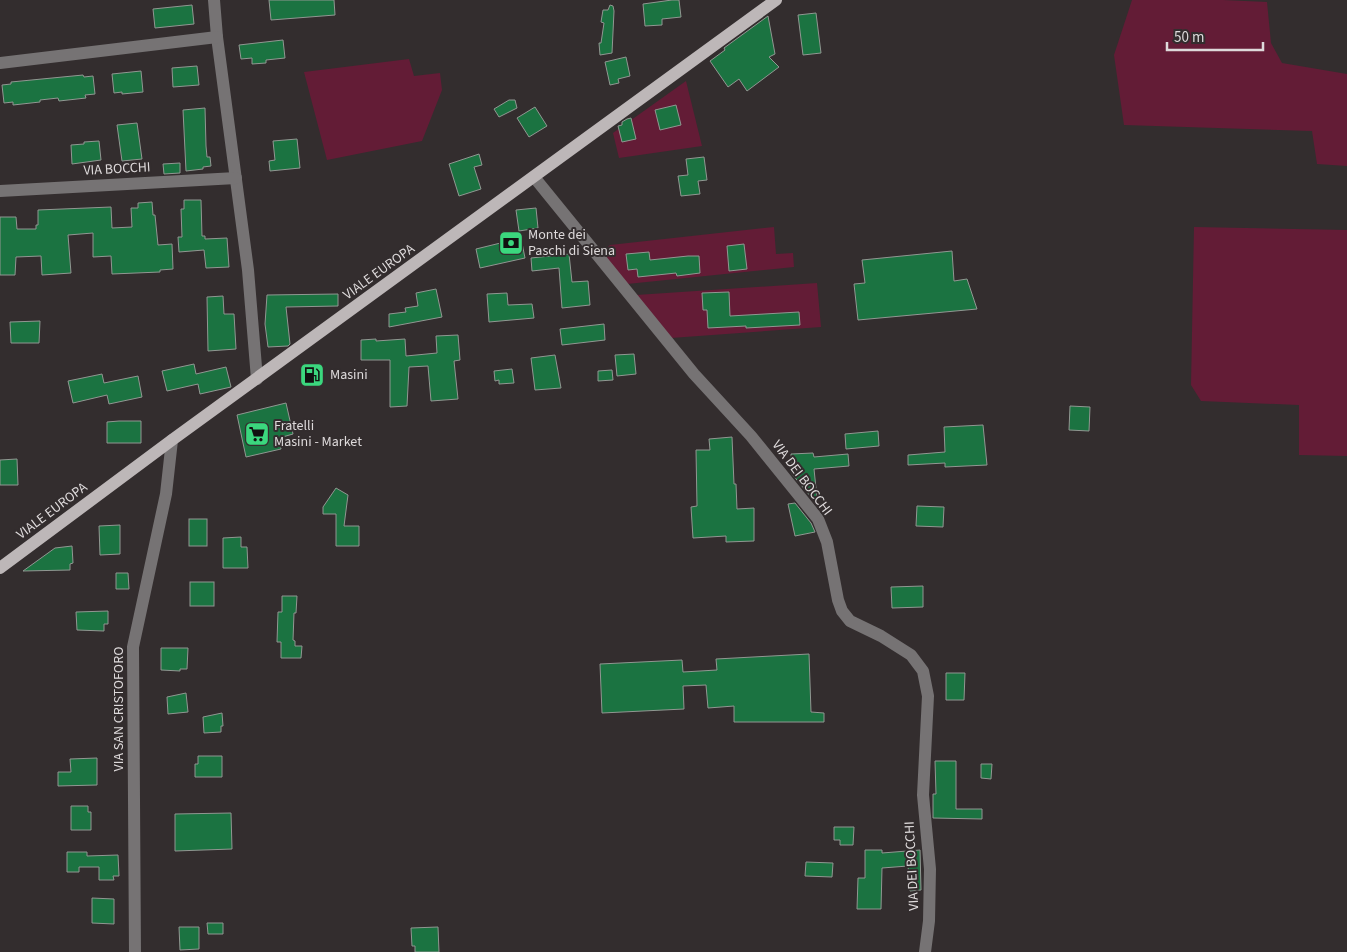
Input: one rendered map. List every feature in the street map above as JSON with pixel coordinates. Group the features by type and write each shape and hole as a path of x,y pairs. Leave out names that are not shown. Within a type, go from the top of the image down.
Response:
{"main road":[{"name":"VIALE EUROPA","path":"0,568 172,440 776,0"}],"street":[{"path":"214,0 217,37 248,270 257,379"},
{"path":"0,63 217,37"},
{"name":"VIA DEI BOCCHI","path":"534,177 694,374 751,436 818,519 827,542 838,600 842,611 850,621 881,636 911,655 923,670 928,696 923,796 930,869 929,921 924,952"},
{"name":"VIA BOCCHI","path":"0,191 236,178"},
{"name":"VIA SAN CRISTOFORO","path":"136,952 133,647 166,494 172,440"}],"shaded area":[{"path":"1132,0 1267,2 1271,43 1282,63 1347,74 1347,166 1317,164 1312,131 1124,125 1114,55"},
{"path":"409,59 414,76 440,73 442,90 422,141 327,160 304,72"},
{"path":"686,81 702,146 619,158 613,133"},
{"path":"774,227 776,254 793,253 794,267 627,284 611,265 606,254 610,245"},
{"path":"1194,227 1347,230 1347,456 1299,455 1299,405 1201,401 1191,385"},
{"path":"817,283 821,327 671,338 636,295"}],"building":[{"path":"269,0 334,0 335,15 271,20"},
{"path":"679,0 681,17 662,19 662,25 645,26 643,4"},
{"path":"192,5 194,24 155,28 153,9"},
{"path":"610,5 613,6 614,11 612,53 600,55 599,43 601,43 604,23 601,22 603,10 608,10"},
{"path":"816,13 821,53 803,55 798,15"},
{"path":"768,16 775,54 769,57 779,67 747,91 739,79 728,87 710,61 725,50 724,48"},
{"path":"283,40 285,58 266,60 266,63 252,64 252,58 241,59 239,45"},
{"path":"626,57 630,76 618,79 619,83 610,85 605,62"},
{"path":"197,66 199,85 173,87 172,68"},
{"path":"141,71 143,92 114,93 112,74"},
{"path":"83,75 84,77 93,76 95,94 85,95 86,98 59,101 58,98 13,105 13,102 4,103 2,85 11,84 11,82"},
{"path":"509,100 515,100 517,108 499,117 494,109"},
{"path":"676,105 681,125 660,130 655,110"},
{"path":"535,107 547,126 529,137 517,118"},
{"path":"205,108 207,157 210,157 211,166 186,171 183,110"},
{"path":"631,118 636,139 622,142 618,126"},
{"path":"137,123 142,159 122,161 117,125"},
{"path":"297,139 300,168 270,171 269,161 275,160 273,141"},
{"path":"99,141 101,160 72,164 71,145"},
{"path":"479,154 482,165 474,167 481,189 459,196 449,164"},
{"path":"704,157 707,180 698,181 700,194 681,196 678,176 688,175 686,159"},
{"path":"180,163 180,173 164,174 163,164"},
{"path":"184,200 201,200 202,236 205,236 205,239 227,238 229,267 206,268 204,250 179,252 178,237 182,237 181,209 184,209"},
{"path":"152,202 158,245 172,244 173,269 160,270 160,272 112,274 111,256 93,257 93,233 68,235 71,273 42,275 41,256 16,257 15,275 0,275 0,217 16,217 17,229 36,229 36,225 38,225 38,210 111,207 112,228 132,227 131,208 138,208 138,203"},
{"path":"536,208 538,228 519,231 516,210"},
{"path":"521,238 525,258 480,268 476,249"},
{"path":"744,244 747,269 729,271 727,246"},
{"path":"952,251 954,281 967,279 977,309 858,320 854,284 865,283 862,260"},
{"path":"649,252 650,260 699,256 700,273 677,276 676,273 638,277 637,269 628,270 626,254"},
{"path":"569,254 572,282 588,281 590,305 562,308 559,268 532,271 531,258"},
{"path":"436,289 442,317 389,327 389,314 406,312 405,308 418,306 416,293"},
{"path":"729,292 730,316 799,312 800,325 708,328 707,310 703,310 702,293"},
{"path":"507,293 508,305 532,304 534,318 489,322 487,294"},
{"path":"338,294 338,306 286,307 290,344 288,346 268,347 265,324 267,295"},
{"path":"223,296 224,314 234,314 236,349 208,351 207,297"},
{"path":"40,321 39,343 11,343 10,322"},
{"path":"604,324 605,340 562,345 560,329"},
{"path":"458,335 460,360 454,361 458,399 431,401 428,366 409,367 407,406 390,407 390,360 361,360 361,340 405,339 406,356 437,353 436,336"},
{"path":"634,354 636,374 617,376 615,355"},
{"path":"555,355 561,388 535,390 531,358"},
{"path":"194,364 196,374 226,367 231,387 200,394 198,384 167,391 162,371"},
{"path":"512,369 514,383 499,384 499,380 495,381 494,371"},
{"path":"612,370 613,380 598,381 598,371"},
{"path":"102,374 104,383 138,376 142,397 109,404 107,395 73,403 68,381"},
{"path":"286,403 293,434 279,438 281,449 246,457 237,415"},
{"path":"1070,406 1090,407 1089,431 1069,430"},
{"path":"141,421 141,443 107,443 107,422"},
{"path":"983,425 987,465 945,467 945,463 908,465 908,455 945,452 944,427"},
{"path":"878,431 879,446 846,449 845,434"},
{"path":"732,437 737,509 754,508 754,541 726,542 726,536 693,538 691,507 697,506 696,450 710,450 709,439"},
{"path":"813,453 814,457 848,454 849,466 814,469 817,498 811,497 792,474 791,454"},
{"path":"17,459 18,485 0,485 0,460"},
{"path":"336,488 348,495 344,526 359,526 359,546 336,546 336,514 323,514 323,507"},
{"path":"795,503 811,523 815,532 795,536 788,504"},
{"path":"917,506 944,507 943,527 916,526"},
{"path":"189,519 207,519 207,546 189,546"},
{"path":"120,525 120,554 100,555 99,526"},
{"path":"241,537 241,547 247,547 248,568 223,568 223,538"},
{"path":"72,546 73,563 70,564 70,570 23,571 55,548"},
{"path":"116,573 128,573 129,589 116,589"},
{"path":"190,582 214,582 214,606 190,606"},
{"path":"923,586 923,607 892,608 891,587"},
{"path":"282,596 297,596 293,640 295,641 295,646 302,646 301,658 281,658 281,642 277,642 278,612 282,612"},
{"path":"108,611 108,624 104,624 104,631 77,630 76,612"},
{"path":"161,648 188,648 187,669 180,669 180,671 161,670"},
{"path":"809,654 811,712 824,713 824,722 734,722 734,706 708,708 706,685 683,686 684,709 602,713 600,664 682,660 683,672 717,670 716,659"},
{"path":"946,673 965,673 964,700 946,700"},
{"path":"186,693 188,712 168,714 167,697"},
{"path":"222,713 223,726 221,726 221,732 204,733 203,717"},
{"path":"198,756 222,756 222,777 195,777 195,764 198,764"},
{"path":"97,758 97,785 58,786 58,772 71,772 70,759"},
{"path":"935,761 956,761 956,809 982,809 982,819 933,818 933,794 936,794"},
{"path":"981,764 992,764 991,779 981,778"},
{"path":"71,806 88,806 88,812 91,812 91,830 71,830"},
{"path":"231,813 232,849 175,851 175,814"},
{"path":"834,827 854,827 853,845 840,845 840,840 834,840"},
{"path":"865,850 882,850 882,853 920,850 921,890 910,891 908,866 882,868 881,909 857,909 858,878 865,878"},
{"path":"67,852 87,852 87,856 118,855 119,876 113,876 114,880 99,880 99,867 79,867 79,872 67,872"},
{"path":"806,862 833,863 832,877 805,876"},
{"path":"92,898 114,899 114,924 92,923"},
{"path":"207,923 223,923 223,934 208,934"},
{"path":"179,927 199,927 199,949 180,950"},
{"path":"438,927 439,952 415,952 415,946 412,946 411,928"}],"place":[{"name":"Monte dei Paschi di Siena","path":"511,243"},
{"name":"Masini","path":"312,375"},
{"name":"Fratelli Masini - Market","path":"257,434"}]}
